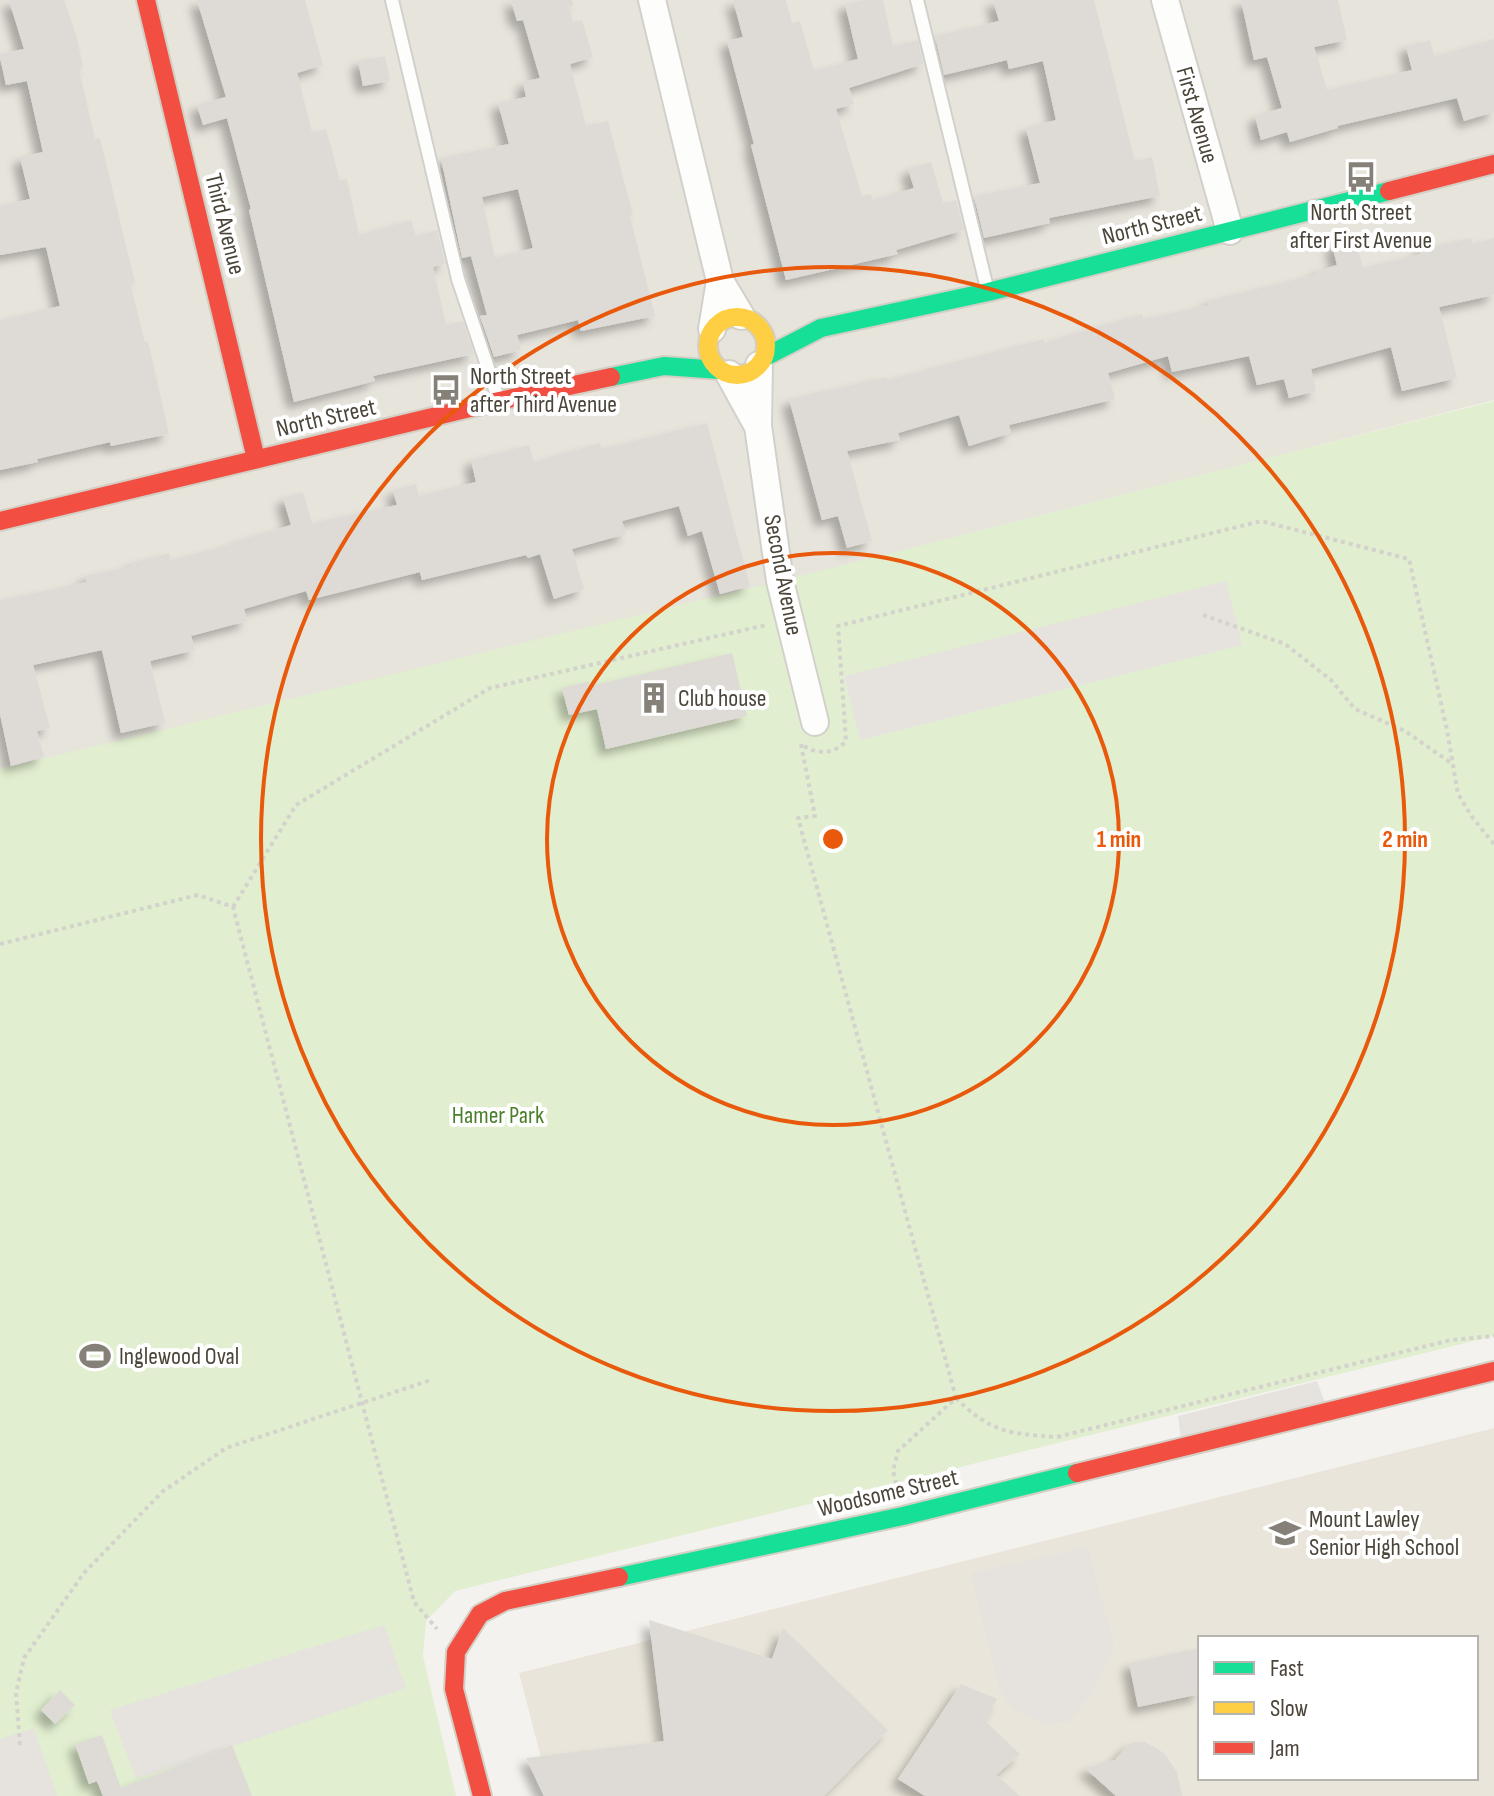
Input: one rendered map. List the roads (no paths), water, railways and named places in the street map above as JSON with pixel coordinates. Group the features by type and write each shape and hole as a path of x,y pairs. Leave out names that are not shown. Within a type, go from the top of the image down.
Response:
{"main road":[{"name":"Third Avenue","path":"146,0 256,459"},
{"name":"North Street","path":"766,324 821,328 988,292 1494,164"},
{"path":"731,317 766,324 767,346 762,361 751,372 740,375 724,372 712,361 708,351 710,334 720,321 731,317"},
{"name":"North Street","path":"762,361 821,328"},
{"name":"North Street","path":"664,366 710,334"},
{"name":"North Street","path":"0,519 499,401 664,366 724,372"},
{"name":"Woodsome Street","path":"482,1796 454,1689 456,1652 480,1614 505,1601 903,1516 1494,1371"}],"street":[{"path":"652,0 720,281 710,334"},
{"name":"First Avenue","path":"1165,0 1230,231"},
{"path":"720,281 766,324"},
{"name":"Second Avenue","path":"762,361 758,426 804,734"},
{"name":"Second Avenue","path":"724,372 758,426"}],"lane":[{"path":"392,0 458,279 499,401"},
{"path":"917,0 988,292"}],"place":[{"name":"North Street after First Avenue","path":"1361,177"},
{"name":"North Street after Third Avenue","path":"446,390"},
{"name":"Club house","path":"654,698"},
{"name":"Inglewood Oval","path":"95,1356"},
{"name":"Mount Lawley Senior High School","path":"1285,1533"}],"park label":[{"name":"Hamer Park","path":"498,1115"}]}
